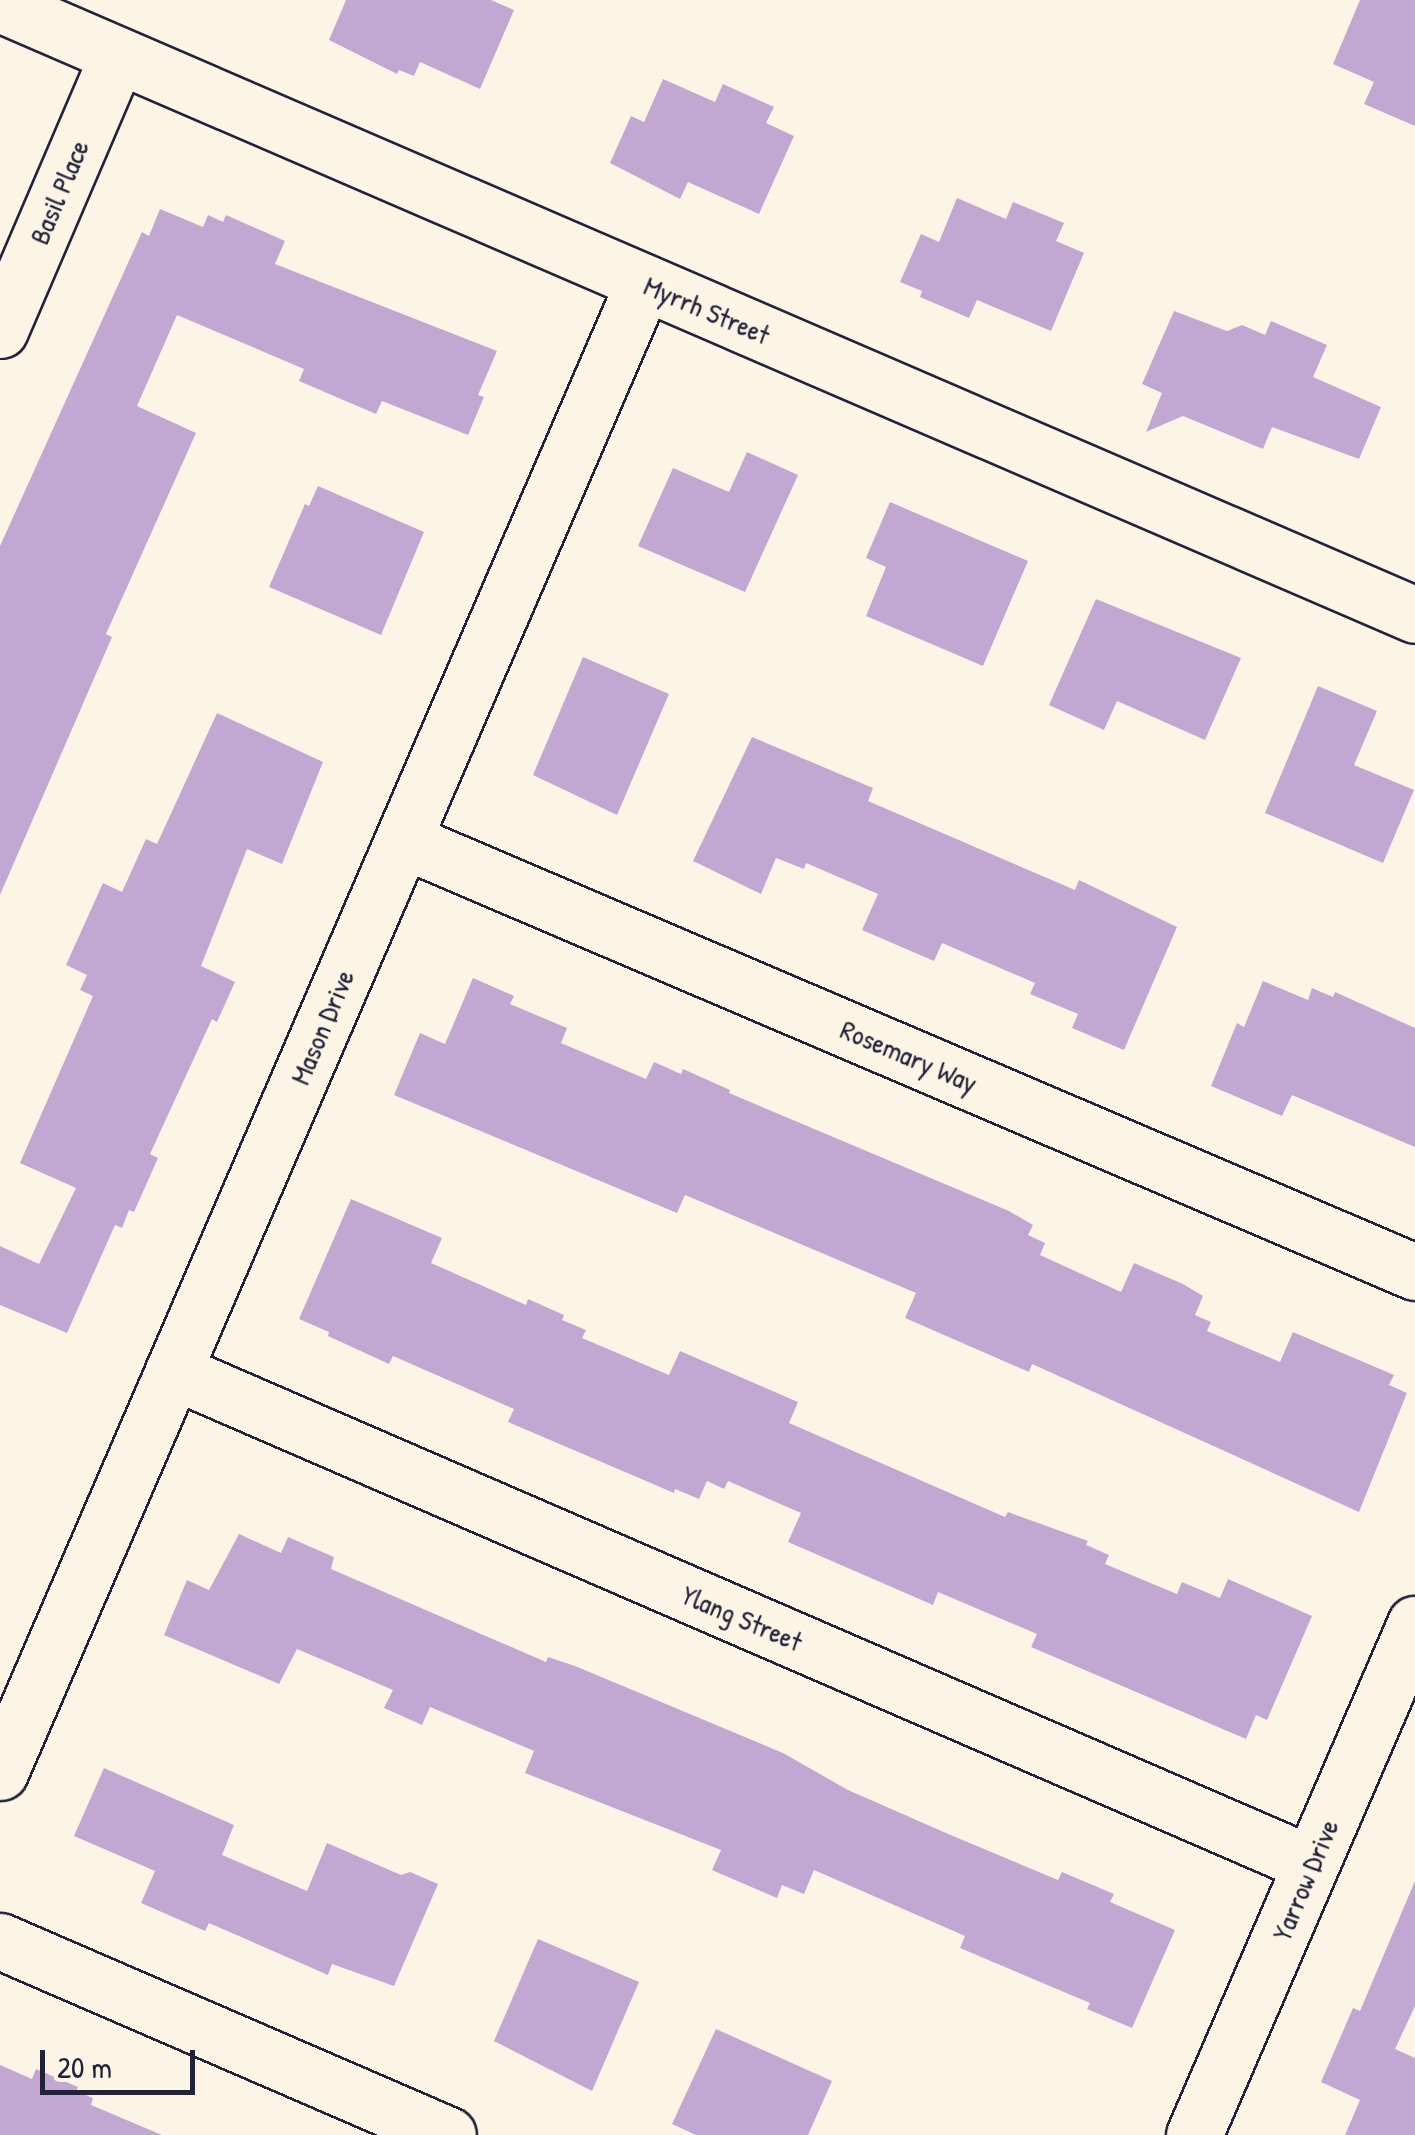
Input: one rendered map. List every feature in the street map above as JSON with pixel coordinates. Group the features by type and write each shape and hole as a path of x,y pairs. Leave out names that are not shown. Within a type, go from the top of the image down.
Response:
{"street":[{"name":"Myrrh Street","path":"0,4 1415,615"},
{"name":"Basil Place","path":"0,330 118,55"},
{"name":"Mason Drive","path":"0,1772 644,282"},
{"name":"Rosemary Way","path":"403,840 1415,1272"},
{"name":"Ylang Street","path":"174,1371 1311,1864"},
{"name":"Yarrow Drive","path":"1194,2135 1415,1624"},
{"path":"0,1942 448,2135"}],"building":[{"path":"346,0 491,0 514,10 480,89 420,62 414,76 399,70 397,74 329,40"},
{"path":"1360,0 1415,0 1415,126 1364,104 1374,82 1333,64"},
{"path":"663,79 715,102 723,84 774,107 766,123 794,136 759,214 688,182 680,199 610,163 631,116 644,122"},
{"path":"957,198 1006,219 1013,202 1064,223 1056,241 1084,253 1051,331 977,300 969,318 920,297 922,291 900,282 921,234 939,242"},
{"path":"160,209 203,227 208,215 223,222 226,215 285,241 275,264 497,351 478,395 484,397 468,435 382,401 376,414 299,381 304,369 177,315 137,406 196,433 106,634 112,637 0,895 0,546 142,232 149,236"},
{"path":"1174,311 1227,331 1242,325 1265,335 1271,321 1327,345 1313,377 1381,407 1359,459 1272,427 1263,449 1183,416 1146,432 1162,393 1142,384"},
{"path":"747,452 798,475 745,592 638,546 673,468 729,492"},
{"path":"318,486 424,532 381,635 269,587 305,504 309,506"},
{"path":"890,502 1028,561 983,666 866,616 886,567 866,558"},
{"path":"1096,599 1241,658 1205,740 1117,701 1104,730 1049,705"},
{"path":"583,657 669,694 617,815 533,775"},
{"path":"1318,686 1377,711 1354,765 1414,790 1383,863 1265,813"},
{"path":"217,713 323,762 282,864 247,849 201,966 235,982 217,1022 212,1019 150,1154 158,1158 134,1212 129,1210 122,1228 115,1225 67,1333 0,1305 0,1246 39,1264 76,1188 20,1163 93,996 80,990 87,975 66,965 103,883 122,892 146,839 157,844"},
{"path":"752,737 873,788 868,801 1075,890 1079,880 1177,927 1124,1050 1072,1028 1078,1014 1030,994 1035,983 942,943 934,961 862,930 878,894 806,863 804,869 776,858 761,894 693,861"},
{"path":"473,978 514,996 510,1004 567,1028 561,1043 646,1079 654,1062 681,1074 683,1069 730,1090 729,1093 1009,1211 1033,1225 1028,1235 1045,1243 1040,1255 1121,1292 1134,1263 1183,1284 1203,1296 1195,1315 1211,1322 1207,1331 1280,1362 1293,1332 1394,1375 1389,1385 1407,1393 1359,1512 1032,1364 1029,1372 905,1318 916,1293 685,1195 677,1213 394,1095 420,1033 445,1044"},
{"path":"1263,981 1308,1000 1312,988 1333,997 1335,992 1415,1028 1415,1147 1292,1095 1282,1116 1211,1086 1237,1023 1244,1027"},
{"path":"351,1199 442,1238 431,1263 526,1305 528,1299 564,1315 562,1320 586,1330 582,1338 669,1375 680,1351 798,1402 789,1423 1005,1517 1008,1512 1088,1541 1086,1545 1109,1555 1105,1564 1177,1594 1182,1582 1220,1598 1228,1579 1312,1616 1267,1720 1256,1715 1246,1739 1031,1647 1037,1634 938,1592 933,1605 788,1542 801,1513 728,1481 724,1489 707,1481 699,1499 675,1489 674,1493 508,1422 514,1409 393,1356 389,1364 328,1336 329,1332 299,1319"},
{"path":"239,1534 281,1553 288,1537 334,1557 331,1569 546,1662 548,1657 575,1666 783,1753 848,1790 1058,1880 1062,1872 1114,1894 1110,1902 1175,1930 1132,2028 1087,2009 1090,2003 960,1948 965,1936 814,1870 804,1894 782,1885 777,1898 712,1870 721,1850 525,1773 534,1751 430,1707 422,1725 384,1708 393,1690 297,1649 279,1684 164,1635 187,1580 209,1590"},
{"path":"104,1768 234,1825 222,1855 307,1891 327,1843 401,1875 410,1872 438,1884 394,1986 332,1964 328,1975 209,1923 205,1931 141,1903 155,1871 74,1836"},
{"path":"1415,1881 1415,2006 1395,2049 1415,2058 1415,2135 1345,2135 1360,2100 1321,2082 1353,2008 1360,2011"},
{"path":"538,1939 639,1982 592,2091 494,2041"},
{"path":"716,2029 832,2081 808,2135 696,2135 672,2124"},
{"path":"0,2065 32,2079 36,2069 78,2087 76,2091 93,2098 91,2105 162,2135 0,2135"}]}
